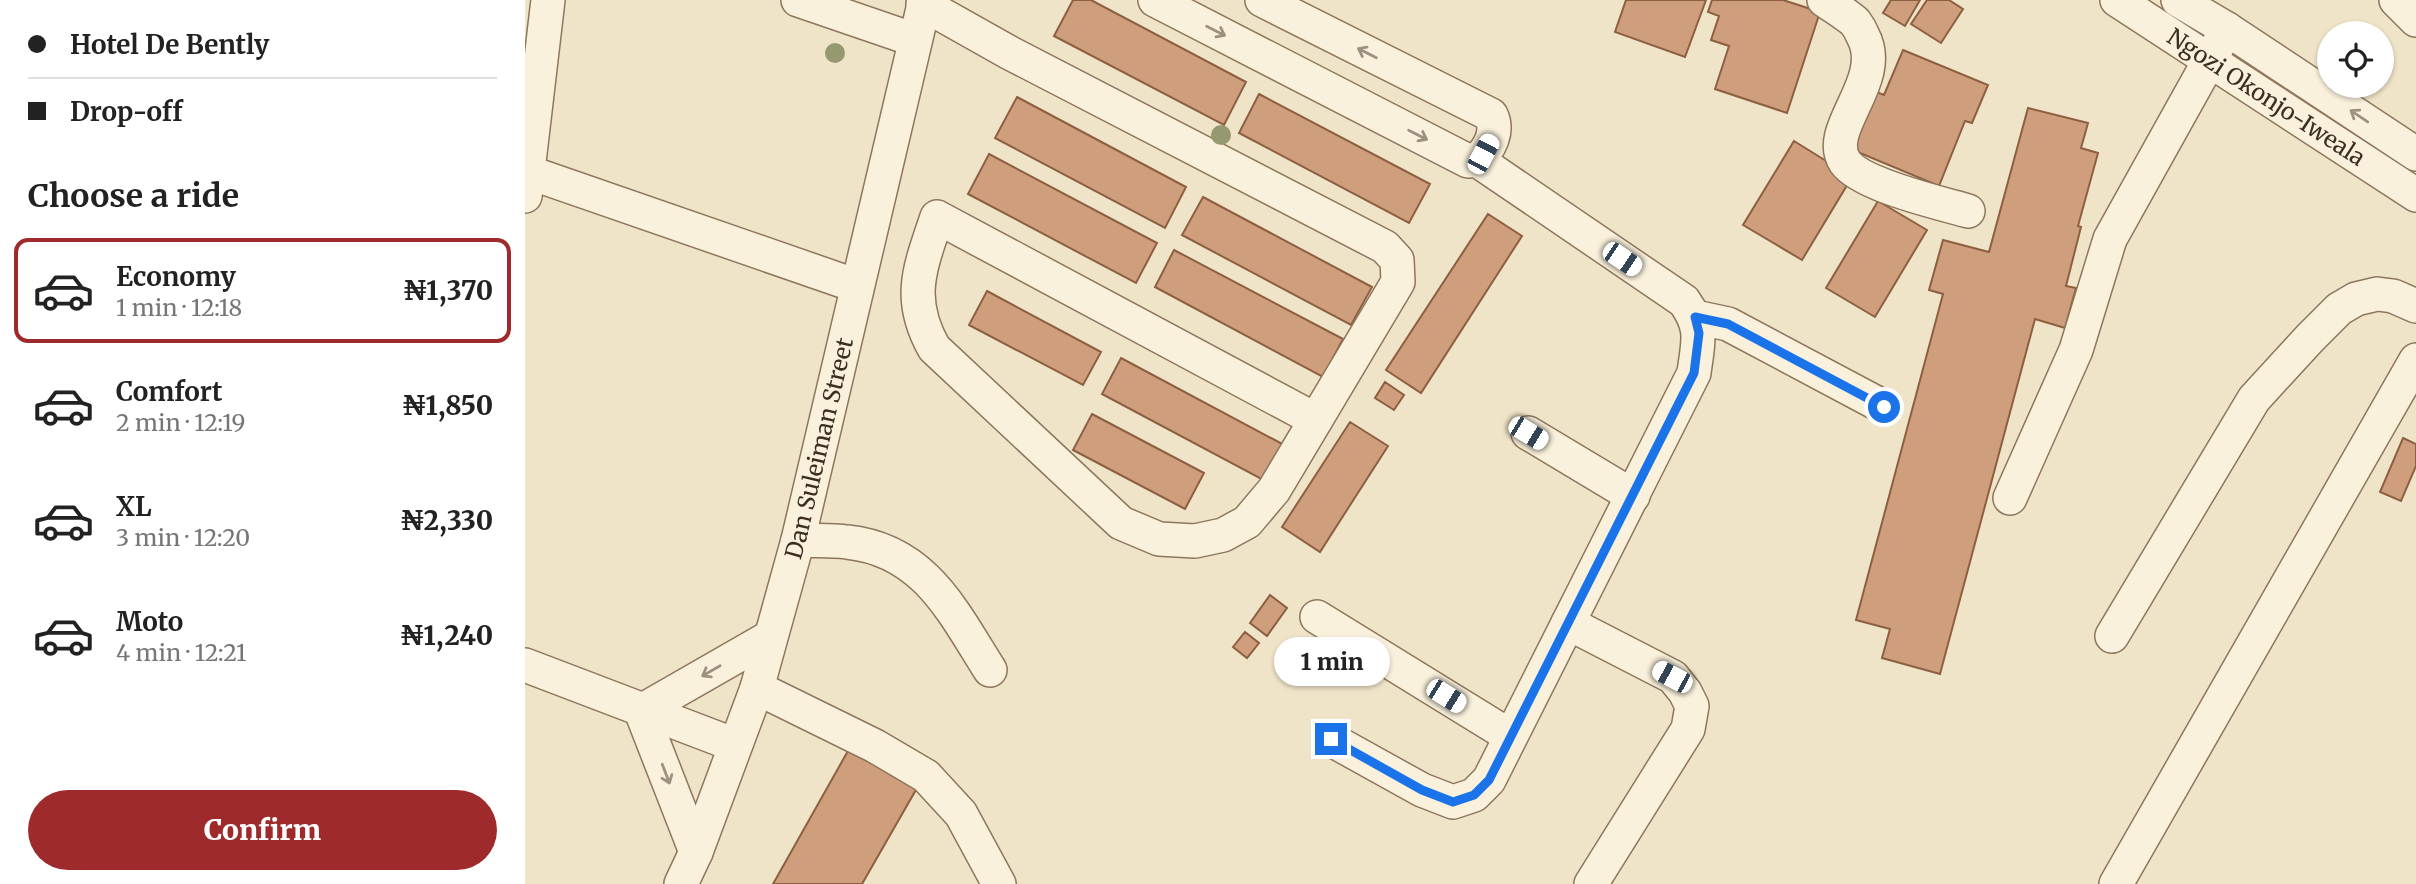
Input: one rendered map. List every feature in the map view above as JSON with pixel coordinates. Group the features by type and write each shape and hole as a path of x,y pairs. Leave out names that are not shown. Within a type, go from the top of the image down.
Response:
{"street":[{"path":"548,0 527,184 857,286"},
{"path":"798,0 915,40"},
{"path":"1155,0 1468,161 1477,160 1483,154 1495,133 1495,123 1491,115 1262,0"},
{"path":"1824,0 1856,23 1868,46 1866,81 1839,138 1844,161 1858,174 1906,194 1968,211"},
{"name":"Ngozi Okonjo-Iweala","path":"2117,0 2416,195"},
{"name":"Ngozi Okonjo-Iweala","path":"2178,0 2227,29 2416,153"},
{"path":"2396,0 2416,20"},
{"path":"924,2 1010,53 1385,247 1397,260 1398,282 1316,420 1274,490 1247,522 1223,535 1195,541 1159,538 1121,523 934,348 922,327 916,297 920,266 937,218 1316,420"},
{"name":"Dan Suleiman Street","path":"681,884 696,852 757,688 798,540 924,2"},
{"path":"2010,498 2076,350 2110,239 2227,29"},
{"path":"1331,739 1422,790 1453,802 1474,795 1489,780 1694,373 1699,333 1695,317 1684,301 1477,160"},
{"path":"2112,636 2254,398 2339,309 2356,299 2377,294 2393,296 2416,306"},
{"path":"1695,317 1728,324 1884,407"},
{"path":"2116,884 2416,360"},
{"path":"1528,433 1633,495"},
{"path":"798,540 865,545 903,560 924,575 943,596 990,670"},
{"path":"1317,617 1510,736"},
{"path":"1568,623 1672,677 1685,692 1692,706 1688,729 1591,884"},
{"path":"641,710 770,637"},
{"path":"525,665 735,745"},
{"path":"757,688 875,746 926,776 961,814 999,884"},
{"path":"641,710 696,852"}],"building":[{"path":"1073,0 1091,0 1246,82 1224,125 1054,36"},
{"path":"1626,0 1706,0 1685,57 1615,32"},
{"path":"1712,0 1783,0 1820,12 1787,113 1715,89 1729,46 1711,40 1719,16 1708,12"},
{"path":"1891,0 1920,0 1905,26 1883,13"},
{"path":"1927,0 1949,0 1963,9 1941,43 1911,24"},
{"path":"1903,50 1988,85 1972,123 1965,121 1939,186 1848,148 1872,90 1884,95"},
{"path":"1259,94 1430,184 1409,223 1239,133"},
{"path":"1017,97 1186,187 1165,228 995,138"},
{"path":"2028,108 2088,123 2081,148 2098,153 2078,226 2081,227 2066,286 2076,288 2065,328 2035,319 1940,674 1882,658 1890,629 1856,620 1943,294 1929,290 1943,240 1989,252"},
{"path":"1794,141 1852,177 1802,260 1743,225"},
{"path":"989,154 1157,243 1136,283 968,194"},
{"path":"1203,197 1372,287 1351,325 1182,235"},
{"path":"1878,201 1927,230 1875,317 1826,288"},
{"path":"1488,214 1522,236 1421,393 1386,370"},
{"path":"1174,250 1343,339 1323,377 1155,287"},
{"path":"987,291 1101,352 1083,385 969,325"},
{"path":"1121,358 1286,446 1267,482 1102,394"},
{"path":"1385,382 1404,395 1394,410 1375,398"},
{"path":"1092,414 1204,473 1185,509 1073,450"},
{"path":"1350,422 1388,446 1320,552 1282,527"},
{"path":"2403,438 2416,444 2416,466 2401,501 2380,492"},
{"path":"1270,595 1287,608 1267,636 1250,623"},
{"path":"1245,632 1259,643 1247,658 1233,647"},
{"path":"853,742 921,781 862,884 773,884"}],"route":[{"path":"1331,739 1422,790 1453,802 1474,795 1489,780 1694,373 1699,333 1695,317 1728,324 1884,407"}]}
